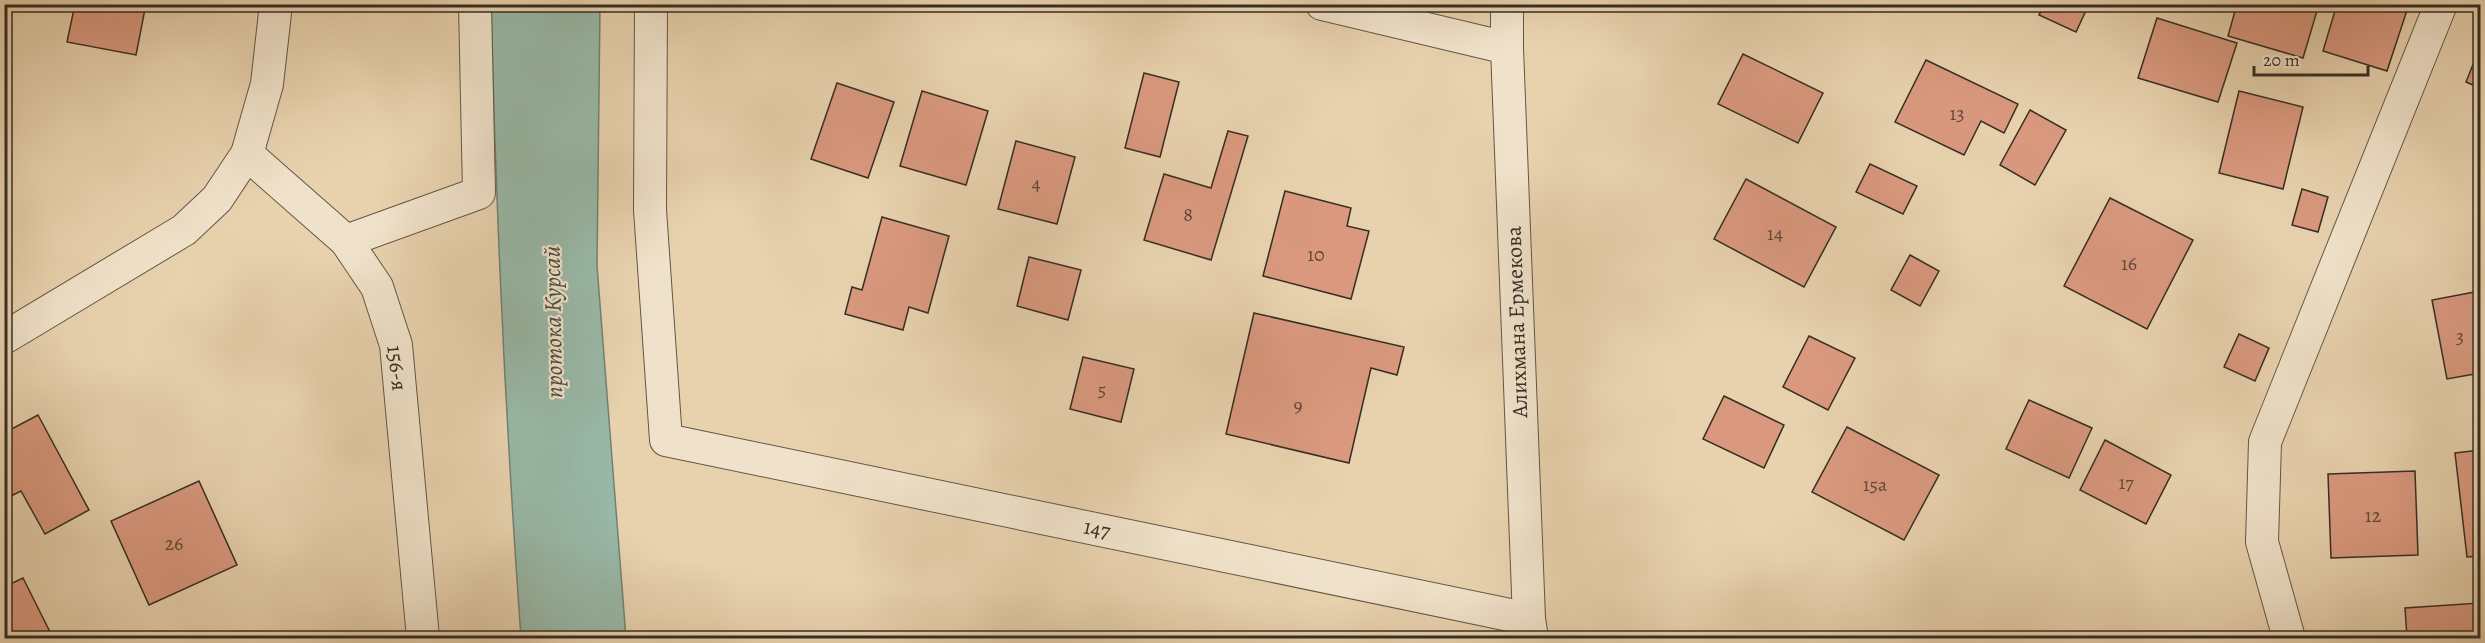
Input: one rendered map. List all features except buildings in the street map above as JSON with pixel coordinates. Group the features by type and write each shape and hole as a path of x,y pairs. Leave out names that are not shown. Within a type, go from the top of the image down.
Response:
{"street":[{"path":"4,338 184,230 217,199 247,154 267,84 276,4"},
{"path":"346,241 479,193 475,4"},
{"name":"147","path":"651,4 650,210 666,440 1530,629"},
{"path":"1322,4 1507,48"},
{"name":"Алихмана Ермекова","path":"1508,4 1507,48 1530,629"},
{"path":"2289,639 2262,542 2265,442 2441,4"},
{"name":"156-я","path":"247,154 346,241 377,287 396,345 423,639"}],"water":[{"name":"протока Курсай","path":"491,5 600,5 597,266 626,638 521,638 502,322"}]}
